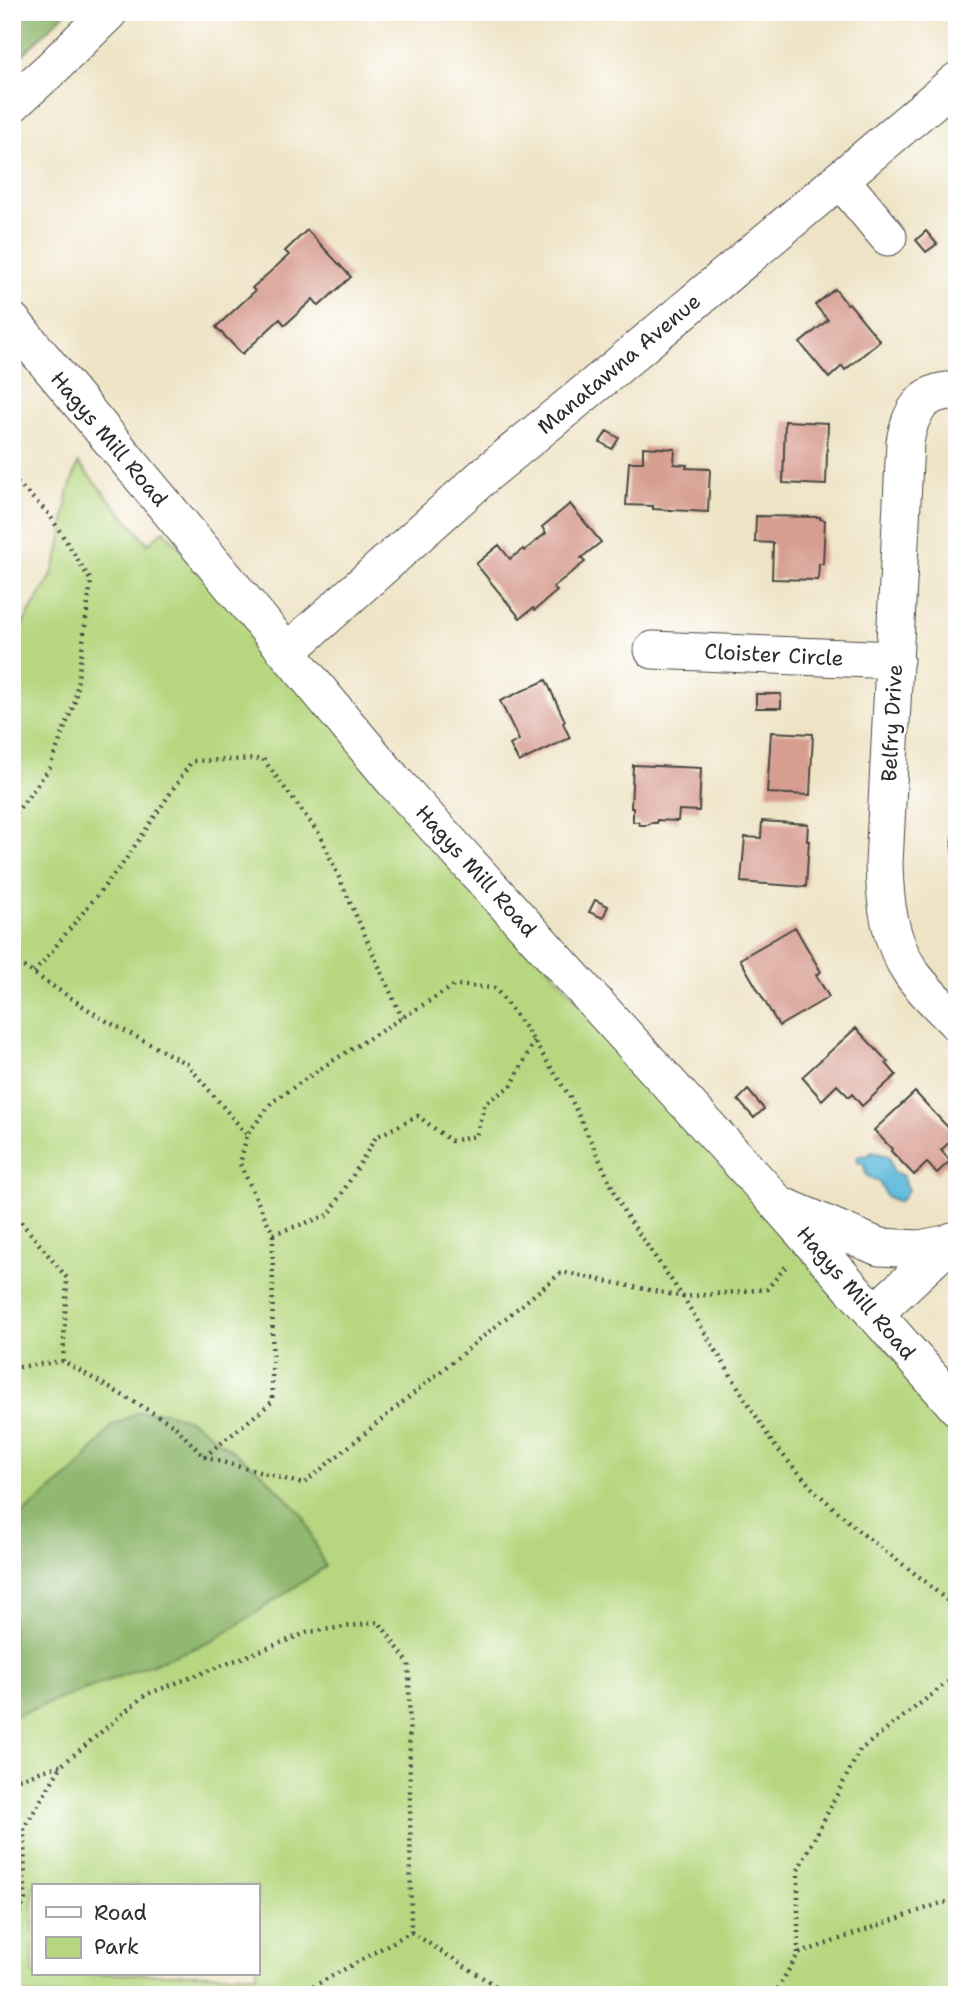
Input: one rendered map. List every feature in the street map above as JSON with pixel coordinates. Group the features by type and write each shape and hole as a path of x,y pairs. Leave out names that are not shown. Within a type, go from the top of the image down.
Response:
{"street":[{"path":"12,104 109,12"},
{"name":"Manatawna Avenue","path":"287,652 486,474 957,81"},
{"path":"840,179 888,237"},
{"name":"Hagys Mill Road","path":"12,321 394,781 810,1240 957,1408"},
{"name":"Belfry Drive","path":"957,391 932,395 921,404 913,413 905,442 884,864 886,910 900,953 912,974 957,1023"},
{"name":"Cloister Circle","path":"653,650 895,660"},
{"path":"776,1203 879,1247 920,1249 953,1240"},
{"path":"874,1314 953,1240"}],"path":[{"path":"12,478 49,514 91,580 75,701 49,769 12,818"},
{"path":"34,973 124,862 192,761 263,759 320,835 402,1018"},
{"path":"12,959 101,1018 187,1064 247,1135"},
{"path":"204,1457 272,1402 273,1234 240,1164 247,1135 272,1102 455,985 495,988 570,1097 624,1212 683,1297 773,1444 813,1489 859,1531 957,1609"},
{"path":"273,1234 329,1215 376,1137 418,1116 451,1141 475,1136 485,1103 512,1085 534,1041"},
{"path":"12,1211 67,1278 63,1361"},
{"path":"12,1368 63,1361 174,1426 204,1457 303,1484 562,1272 683,1297 766,1289 810,1240"},
{"path":"12,1933 25,1899 24,1828 62,1765 145,1695 309,1632 379,1622 409,1664 411,1932"},
{"path":"774,1995 798,1954 798,1870 860,1750 957,1675"},
{"path":"12,1781 62,1765"},
{"path":"798,1954 944,1902 957,1905"},
{"path":"298,1995 411,1932"},
{"path":"411,1932 510,1995"}],"green space":[{"path":"12,12 66,12 12,65"},
{"path":"78,463 148,544 164,530 755,1202 957,1427 957,1995 12,1995 12,642 51,577 60,549 68,494"},
{"path":"139,1412 166,1412 192,1421 262,1473 303,1515 325,1567 213,1641 12,1717 12,1523 78,1468 112,1426"}],"water":[{"path":"872,1152 889,1156 893,1172 904,1176 908,1190 898,1202 886,1196 879,1182 866,1175 864,1164 859,1164 859,1155 867,1156"}],"building":[{"path":"307,230 351,277 319,306 313,299 285,325 280,319 242,354 216,327 255,291 252,288 289,255 285,251"},
{"path":"926,231 937,244 926,252 916,240"},
{"path":"835,289 880,341 845,370 842,366 829,378 800,343 828,320 815,305"},
{"path":"785,421 828,423 826,485 783,483"},
{"path":"607,431 619,438 612,449 600,442"},
{"path":"643,447 675,449 674,464 687,465 686,468 710,469 708,512 626,505 629,462 643,462"},
{"path":"570,504 601,542 581,558 585,562 553,587 557,591 535,610 533,608 520,618 476,564 499,545 510,559 523,549 524,551 546,533 542,527"},
{"path":"756,516 820,517 825,520 823,564 819,564 818,580 772,579 773,543 755,542"},
{"path":"546,680 570,738 519,762 510,745 519,740 500,701"},
{"path":"756,694 781,694 781,708 756,708"},
{"path":"771,732 813,734 810,795 767,793"},
{"path":"633,765 701,768 699,811 679,810 678,821 657,820 657,823 648,825 633,822"},
{"path":"955,806 957,851 952,851"},
{"path":"762,821 808,824 806,887 741,882 745,837 761,838"},
{"path":"595,900 608,906 603,918 589,912"},
{"path":"795,927 821,972 816,975 829,997 779,1026 740,959"},
{"path":"856,1028 888,1062 886,1063 896,1075 862,1106 852,1094 849,1097 837,1085 822,1100 802,1077"},
{"path":"748,1090 764,1109 754,1118 738,1100"},
{"path":"915,1092 956,1136 941,1150 950,1161 937,1173 927,1163 914,1175 874,1130"}]}
